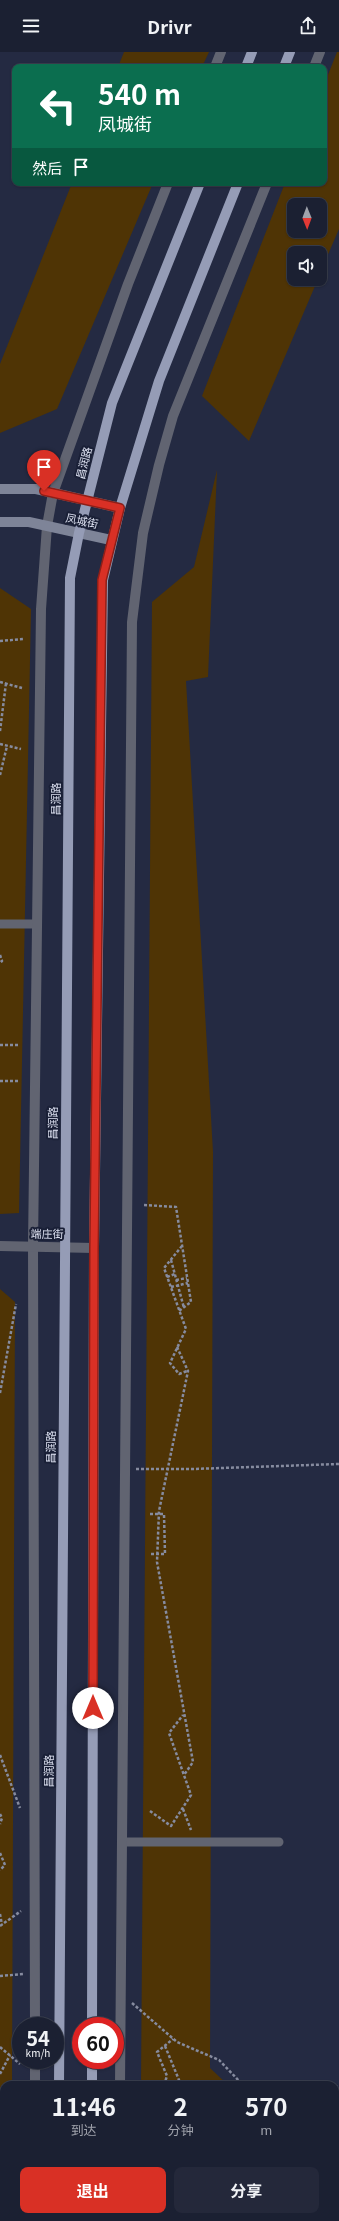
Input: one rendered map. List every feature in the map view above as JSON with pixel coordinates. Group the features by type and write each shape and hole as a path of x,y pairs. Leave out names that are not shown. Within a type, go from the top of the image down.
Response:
{"main road":[{"path":"247,64 252,52"},
{"path":"285,64 290,52"},
{"name":"昌润路","path":"59,2081 70,578 79,532 112,403 199,186"},
{"path":"92,2017 94,1248 102,580 120,508 159,381 237,186"},
{"name":"凤城街","path":"0,489 36,489 120,508"},
{"name":"凤城街","path":"0,522 29,522 111,540"},
{"path":"92,2069 92,2081"}],"street":[{"path":"216,64 221,52"},
{"path":"315,64 320,52"},
{"path":"35,2017 33,1246 41,608 46,526 53,493 128,284 167,186"},
{"path":"120,2081 132,622 143,533 159,465 173,416 266,186"},
{"name":"端庄街","path":"0,1246 94,1248"},
{"path":"34,2081 35,2069"}],"lane":[{"path":"0,924 37,924"},
{"path":"123,1842 279,1842"}],"path":[{"path":"0,641 23,639"},
{"path":"0,682 22,688"},
{"path":"0,731 1,711 6,684"},
{"path":"0,744 22,749"},
{"path":"0,775 7,746"},
{"path":"0,955 2,961 0,963"},
{"path":"0,1045 19,1045"},
{"path":"0,1081 18,1081"},
{"path":"144,1205 176,1207 191,1302 179,1311"},
{"path":"182,1246 164,1268 186,1328 170,1363 179,1374 188,1371"},
{"path":"171,1260 184,1308"},
{"path":"167,1277 175,1274"},
{"path":"176,1280 187,1278"},
{"path":"170,1287 188,1283"},
{"path":"175,1299 181,1296"},
{"path":"0,1393 16,1304"},
{"path":"177,1347 188,1371 159,1514 157,1562 183,1714 193,1762 184,1775"},
{"path":"126,1469 339,1464"},
{"path":"150,1514 164,1514 165,1554 150,1554"},
{"path":"150,1811 171,1826 191,1795 169,1733 183,1714"},
{"path":"0,1755 2,1764 20,1808"},
{"path":"0,1769 2,1764"},
{"path":"183,1808 196,1842"},
{"path":"0,1814 0,1824"},
{"path":"0,1853 5,1865 0,1870"},
{"path":"1,1926 21,1911"},
{"path":"0,1914 1,1926"},
{"path":"0,1976 36,1973"},
{"path":"121,1993 173,2039 219,2060 239,2081"},
{"path":"165,2081 167,2076 157,2052 173,2039"},
{"path":"165,2046 179,2080 178,2081"},
{"path":"0,2047 10,2055 0,2074"}],"shaded area":[{"path":"124,52 209,52 203,64 119,64"},
{"path":"337,52 339,52 339,229 327,257 327,246 287,246 287,286 315,286 249,441 202,396 284,186 327,186 327,77"},
{"path":"71,186 152,186 57,409 0,433 0,364"},
{"path":"217,470 208,677 186,681 213,1152 210,2068 224,2081 141,2081 152,602 194,567"},
{"path":"0,588 31,609 19,1213 0,1214"},
{"path":"0,1289 15,1302 12,2081 0,2081"}],"route":[{"path":"44,491 120,508 102,580 94,1248 93,1708"}]}
